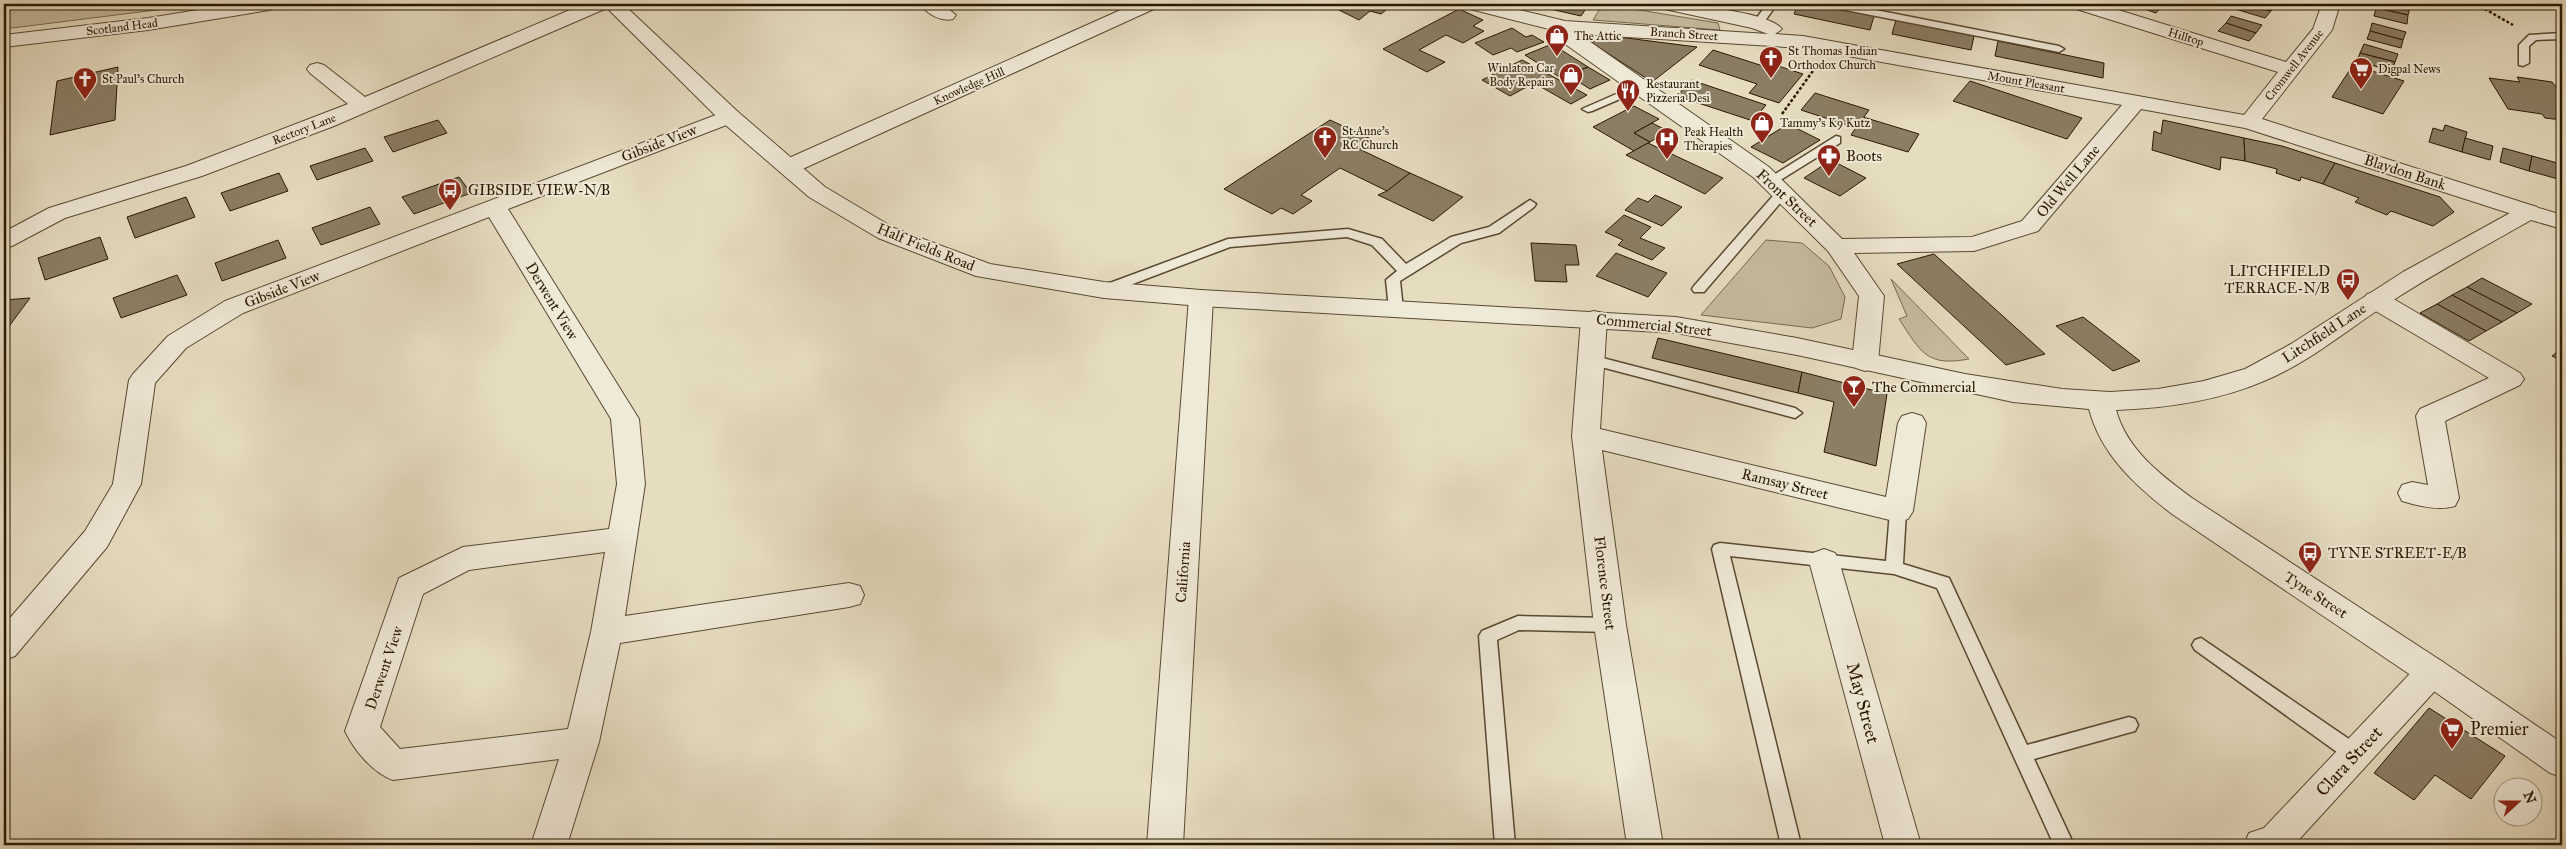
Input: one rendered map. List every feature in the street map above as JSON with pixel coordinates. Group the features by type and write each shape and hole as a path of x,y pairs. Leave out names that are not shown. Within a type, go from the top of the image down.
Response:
{"street":[{"name":"Scotland Head","path":"4,40 148,24 269,4"},
{"name":"Rectory Lane","path":"4,241 57,213 194,171 364,106 600,4"},
{"name":"Half Fields Road","path":"612,4 729,116 817,192 886,233 985,270 1104,290 1201,298"},
{"path":"930,4 946,15"},
{"name":"Knowledge Hill","path":"788,167 1148,4"},
{"path":"1473,4 1564,27"},
{"path":"1668,4 1758,23 1803,42"},
{"name":"Hilltop","path":"2080,4 2292,70"},
{"name":"Cromwell Avenue","path":"2249,122 2322,30 2331,4"},
{"name":"Branch Street","path":"1564,27 1803,42"},
{"name":"Front Street","path":"1564,27 1572,40 1728,147 1777,186 1836,246 1872,296 1865,362"},
{"name":"Mount Pleasant","path":"1803,42 2249,122"},
{"path":"317,69 364,106"},
{"name":"Old Well Lane","path":"1836,246 1974,244 2030,226 2136,102"},
{"name":"Gibside View","path":"4,647 96,539 127,484 142,380 176,342 234,307 729,116"},
{"name":"Blaydon Bank","path":"2249,122 2562,222"},
{"name":"Derwent View","path":"495,207 625,419 631,484 607,632 582,742 549,845"},
{"name":"Litchfield Lane","path":"2100,401 2150,401 2195,392 2254,375 2288,358 2376,300 2528,212"},
{"name":"Commercial Street","path":"1201,298 1676,325 1732,334 2017,395 2100,401"},
{"name":"California","path":"1165,845 1201,298"},
{"path":"2376,300 2511,380 2430,416 2445,498 2412,493"},
{"name":"Florence Street","path":"1594,319 1586,436 1610,625 1645,845"},
{"name":"Tyne Street","path":"2100,401 2104,418 2112,437 2134,467 2161,490 2198,518 2432,672 2562,762"},
{"path":"1898,511 1912,423"},
{"name":"Ramsay Street","path":"1586,436 1898,511"},
{"name":"Derwent View","path":"582,742 393,765 362,731 410,587 463,559 621,538"},
{"name":"May Street","path":"1824,561 1903,845"},
{"path":"607,632 849,595"},
{"name":"Clara Street","path":"2274,843 2432,672"}],"lane":[{"path":"1758,23 1772,4"},
{"path":"1830,4 2059,49"},
{"path":"2523,63 2524,44 2533,37 2562,36"},
{"path":"1588,109 1639,87"},
{"path":"1699,290 1777,186 1836,140"},
{"path":"1396,309 1393,280 1456,240 1494,230 1530,204"},
{"path":"1104,290 1228,243 1348,232 1377,242 1405,271"},
{"path":"1591,360 1795,413"},
{"path":"1894,568 1898,511"},
{"path":"1791,845 1720,549 1894,568 1943,583 2064,845"},
{"path":"1505,845 1488,636 1518,623 1610,625"},
{"path":"2201,645 2355,754"},
{"path":"2022,754 2129,725"}],"path":[{"path":"2476,4 2533,37"},
{"path":"1782,114 1829,47"}],"shaded area":[{"path":"4,4 164,4 164,9 4,29"},
{"path":"1603,4 1718,23 1720,30 1593,20"},
{"path":"1766,240 1802,243 1829,266 1845,297 1841,319 1812,328 1701,315"},
{"path":"1891,279 1969,359 1943,361 1934,359 1919,348 1899,319 1907,316"}],"building":[{"path":"1342,4 1392,5 1381,14 1370,11 1359,20 1335,8"},
{"path":"1528,4 1589,4 1581,16"},
{"path":"1798,4 1813,4 1874,16 1870,30 1794,14"},
{"path":"2130,4 2164,4 2156,13"},
{"path":"2239,4 2247,4 2271,11 2265,18 2235,9"},
{"path":"2247,4 2276,4 2271,11"},
{"path":"2377,4 2394,4 2410,7 2408,15 2376,8"},
{"path":"2376,8 2408,15 2407,24 2374,16"},
{"path":"1459,9 1483,20 1473,26 1484,31 1463,43 1446,35 1419,50 1445,62 1427,72 1383,49"},
{"path":"2231,16 2262,25 2256,33 2226,23"},
{"path":"1896,20 1974,36 1971,50 1892,34"},
{"path":"2226,23 2256,33 2249,41 2218,31"},
{"path":"2372,23 2406,32 2403,40 2370,31"},
{"path":"1512,28 1526,37 1532,35 1544,42 1517,52 1511,48 1493,55 1475,43"},
{"path":"2370,31 2403,40 2401,48 2367,39"},
{"path":"1603,35 1697,47 1652,82 1592,43"},
{"path":"1998,41 2104,63 2103,78 1995,56"},
{"path":"1552,44 1588,67 1561,78 1525,55"},
{"path":"2364,44 2398,54 2395,62 2360,53"},
{"name":"St Thomas Indian Orthodox Church","path":"1713,50 1763,66 1769,63 1803,74 1779,103 1749,93 1757,84 1699,65"},
{"path":"2360,53 2395,62 2392,71 2357,61"},
{"path":"1522,60 1587,95 1571,104 1534,83 1510,96 1482,80"},
{"path":"2353,65 2404,81 2383,114 2332,97"},
{"name":"St Paul's Church","path":"118,67 115,120 50,135 57,81"},
{"path":"1588,67 1610,80 1590,89 1568,75"},
{"path":"2517,77 2552,82 2556,87 2562,88 2562,120 2545,118 2542,114 2508,109 2489,78 2520,82"},
{"path":"1691,80 1766,105 1753,121 1677,96"},
{"path":"1970,81 2082,118 2067,139 1953,101"},
{"path":"1815,93 1869,110 1856,128 1801,110"},
{"path":"1634,106 1659,119 1634,133 1650,142 1634,151 1593,127"},
{"path":"1863,117 1919,134 1908,152 1851,135"},
{"path":"438,120 447,133 393,152 384,137"},
{"name":"St Anne's RC Church","path":"1330,120 1373,140 1359,149 1410,173 1387,191 1340,168 1301,195 1312,201 1293,214 1281,208 1272,214 1224,189"},
{"path":"2163,120 2244,138 2245,161 2221,157 2220,170 2152,150 2154,131 2161,134"},
{"path":"1652,123 1668,131 1650,142 1634,133"},
{"path":"1788,124 1820,140 1783,163 1751,147"},
{"path":"2445,125 2467,132 2462,152 2429,142 2433,128 2443,131"},
{"path":"2244,138 2282,146 2335,163 2323,184 2301,177 2300,181 2276,173 2277,169 2245,161"},
{"path":"2465,138 2493,146 2490,160 2462,152"},
{"path":"1648,143 1723,178 1705,194 1626,155"},
{"path":"365,148 373,161 317,180 310,166"},
{"path":"2503,148 2532,156 2529,171 2500,162"},
{"path":"2532,156 2561,164 2558,179 2529,171"},
{"path":"1831,160 1866,178 1840,196 1804,178"},
{"path":"2335,163 2440,197 2454,212 2433,226 2391,211 2387,215 2355,202 2359,198 2323,184"},
{"path":"279,173 288,191 230,211 221,193"},
{"path":"1410,173 1463,197 1433,221 1378,195 1387,191"},
{"path":"459,177 471,193 414,214 402,197"},
{"path":"1655,195 1682,207 1662,226 1625,210 1638,198 1648,202"},
{"path":"186,197 195,217 135,238 127,217"},
{"path":"370,207 380,224 321,245 312,228"},
{"path":"1624,215 1651,227 1640,238 1665,248 1652,260 1618,245 1623,240 1605,232"},
{"path":"100,237 108,259 45,280 38,258"},
{"path":"278,240 286,258 222,281 215,263"},
{"path":"1531,243 1576,245 1579,265 1565,265 1567,282 1535,281"},
{"path":"1616,253 1667,273 1648,297 1596,276"},
{"path":"1934,254 2045,354 2006,365 1897,264"},
{"path":"177,275 187,295 121,318 113,298"},
{"path":"2482,278 2532,304 2517,313 2467,287"},
{"path":"2467,287 2517,313 2502,322 2452,295"},
{"path":"2452,295 2502,322 2486,331 2437,304"},
{"path":"30,298 4,333 4,300"},
{"path":"2437,304 2486,331 2469,341 2420,313"},
{"path":"2083,317 2140,361 2113,371 2056,326"},
{"path":"1658,338 1802,372 1798,393 1652,358"},
{"path":"2562,348 2562,361 2552,356"},
{"path":"1802,372 1887,394 1876,466 1824,452 1834,402 1798,393"},
{"path":"2429,708 2505,756 2471,799 2435,775 2414,800 2374,773"}],"place":[{"name":"The Attic","path":"1557,57"},
{"name":"St Thomas Indian Orthodox Church","path":"1771,79"},
{"name":"Digpal News","path":"2361,90"},
{"name":"Winlaton Car Body Repairs","path":"1571,96"},
{"name":"St Paul's Church","path":"85,100"},
{"name":"Restaurant Pizzeria Desi","path":"1628,112"},
{"name":"Tammy's K9 Kutz","path":"1762,144"},
{"name":"St Anne's RC Church","path":"1325,159"},
{"name":"Peak Health Therapies","path":"1667,160"},
{"name":"Boots","path":"1829,177"},
{"name":"GIBSIDE VIEW-N/B","path":"450,211"},
{"name":"LITCHFIELD TERRACE-N/B","path":"2348,301"},
{"name":"The Commercial","path":"1854,408"},
{"name":"TYNE STREET-E/B","path":"2310,574"},
{"name":"Premier","path":"2452,750"}]}
